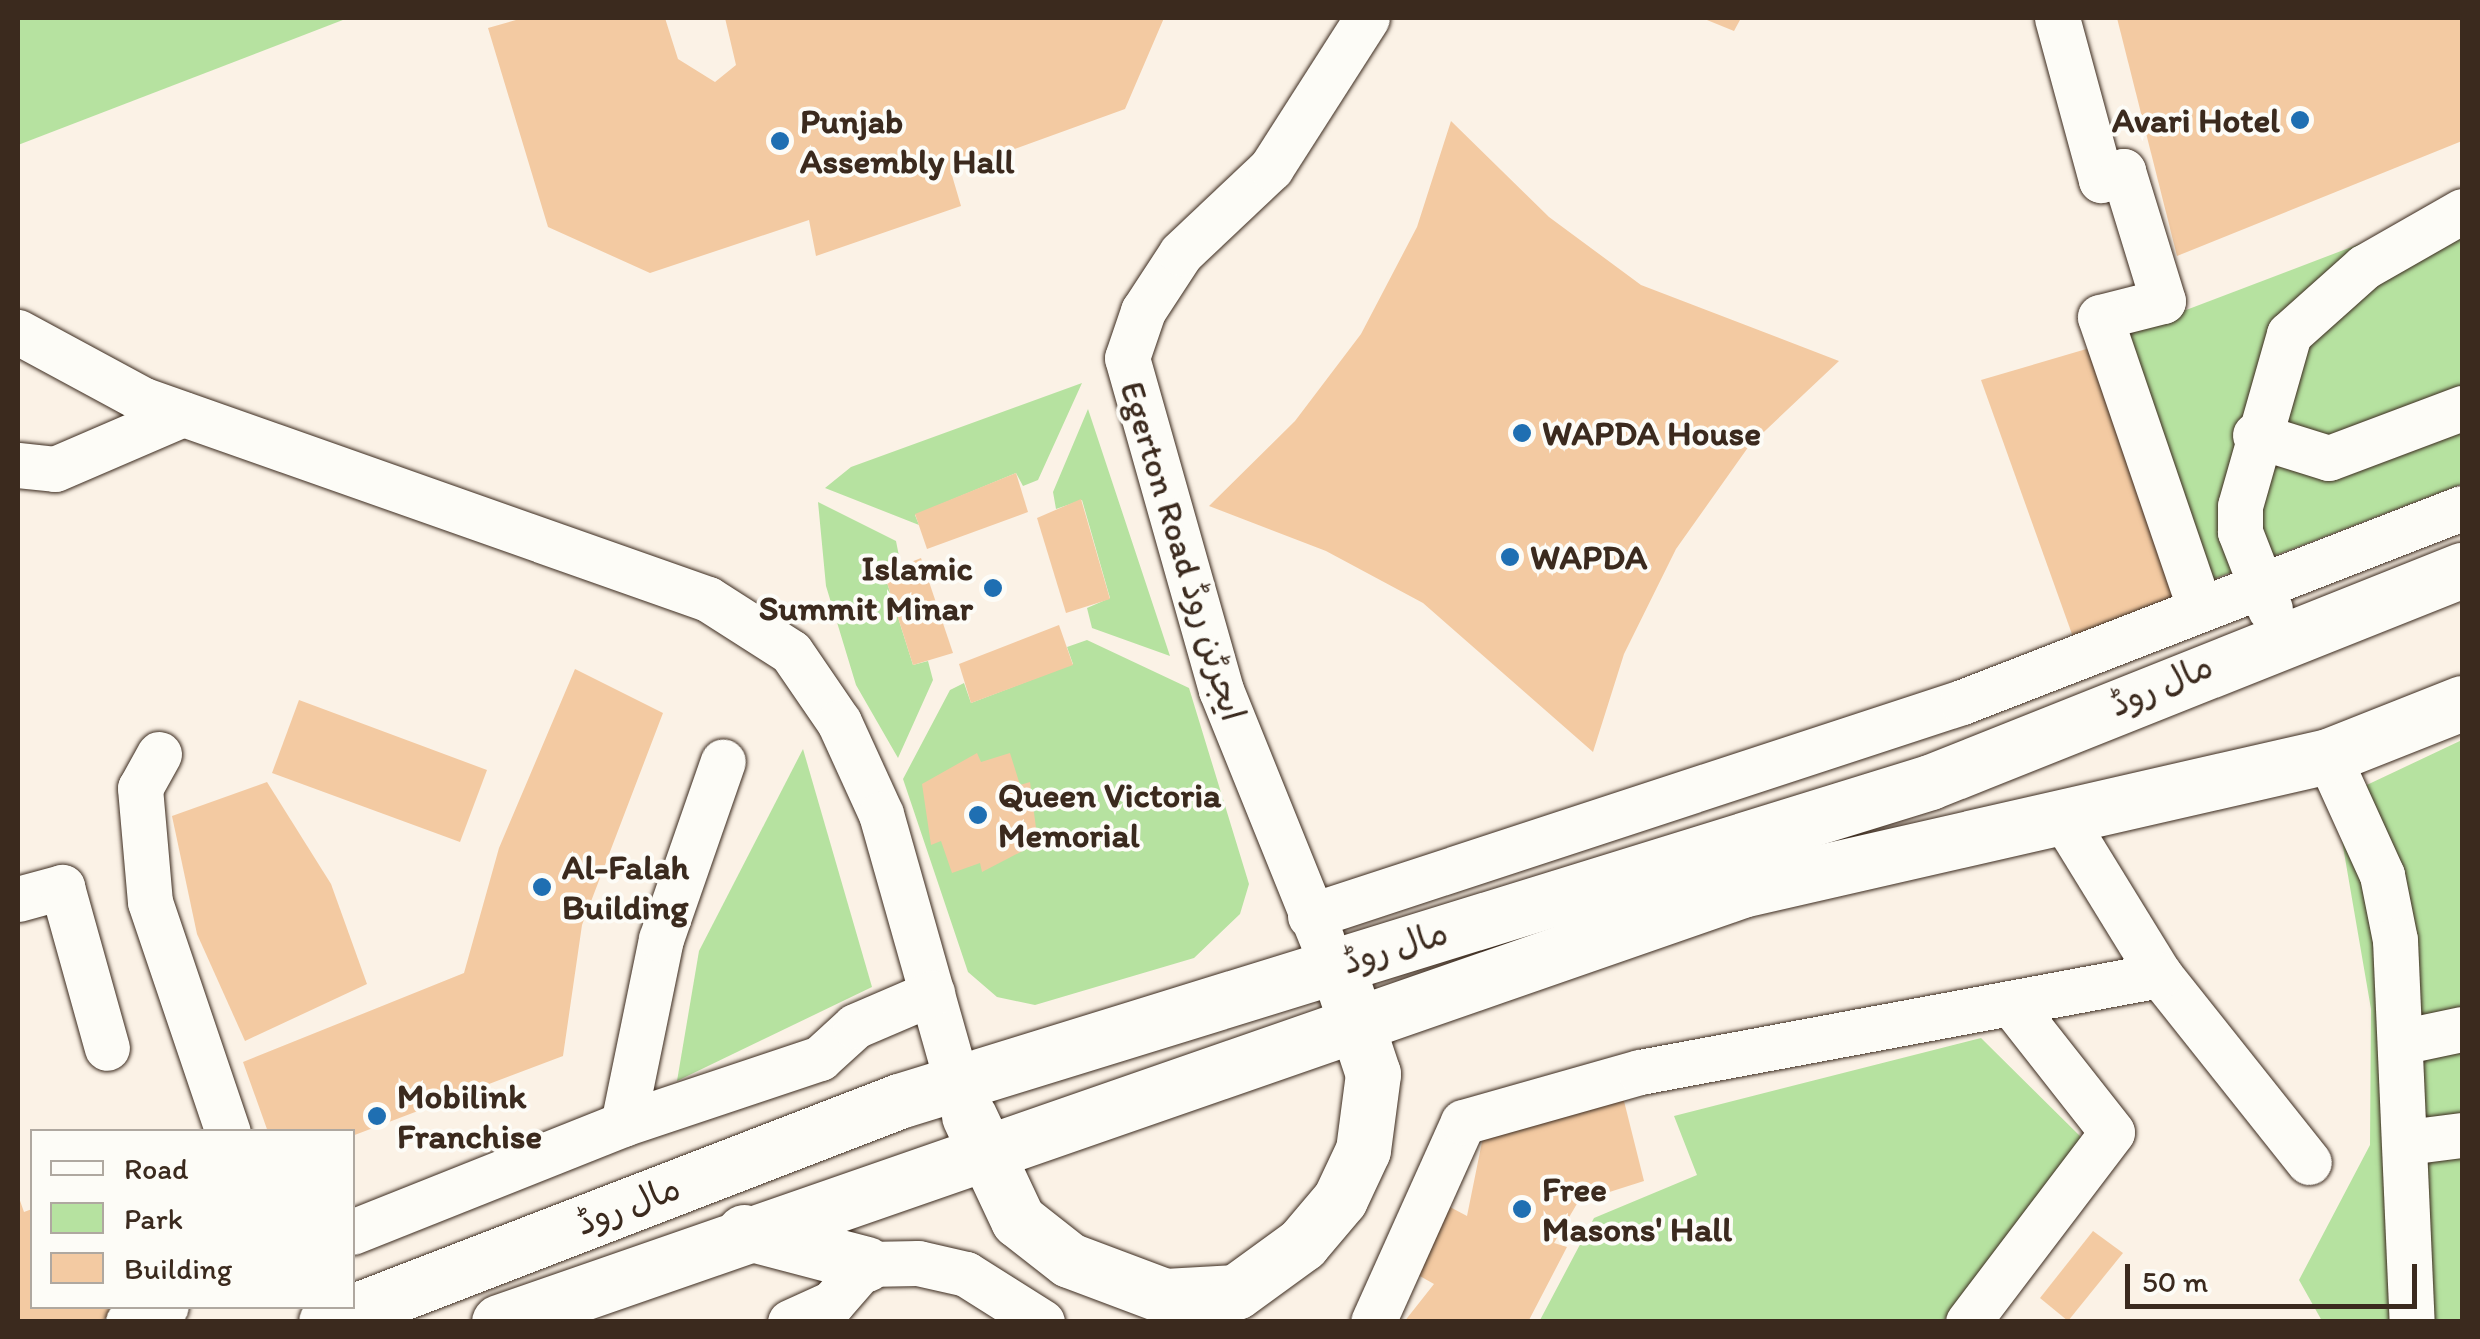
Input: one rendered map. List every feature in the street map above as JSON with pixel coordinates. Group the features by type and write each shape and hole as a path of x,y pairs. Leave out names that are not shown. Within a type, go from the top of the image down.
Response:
{"main road":[{"name":"مال روڈ","path":"326,1322 957,1084 1930,782 2462,570"},
{"name":"مال روڈ","path":"499,1322 981,1148 1742,890 1946,838 2328,756 2462,703"},
{"path":"1930,782 1946,838"},
{"path":"957,1084 981,1148 1018,1220 1068,1260 1191,1314 1262,1302 1340,1199 1363,1150 1373,1074 1358,1020 1335,966"},
{"path":"744,1232 866,1264"}],"street":[{"name":"Egerton Road ایجرٹن روڈ","path":"1335,966 1310,916 1221,690 1127,358 1143,311 1182,253 1272,168 1368,18"},
{"path":"2058,18 2101,180 2123,171 2164,302 2100,317 2198,603"},
{"path":"2282,639 2240,532 2255,435 2298,324 2364,267 2462,211"},
{"path":"18,332 71,368 183,414 708,599 791,652 839,722 880,814 957,1084"},
{"path":"2255,435 2328,458 2462,408"},
{"path":"18,464 55,469 183,414"},
{"path":"1310,916 1962,702 2198,603 2462,508"},
{"path":"159,754 140,788 150,902 227,1129"},
{"path":"2328,756 2382,876 2405,1041 2412,1322"},
{"path":"623,1124 661,939 722,761"},
{"path":"2062,816 2160,975 2309,1162"},
{"path":"18,899 62,886 107,1048"},
{"path":"1373,1322 1463,1122 1640,1072 2160,975"},
{"path":"355,1231 623,1124 820,1058 855,1026 932,993"},
{"path":"1968,1322 2112,1132 2012,1005"},
{"path":"2405,1041 2462,1030"},
{"path":"2407,1142 2462,1135"},
{"path":"790,1322 832,1302 866,1264 966,1274 1042,1322"},
{"path":"128,1322 159,1309"}],"green space":[{"path":"18,18 348,18 18,145"},
{"path":"2462,205 2462,484 2206,582 2115,337"},
{"path":"1082,383 1038,480 1023,486 1016,473 915,515 919,525 825,488 851,467"},
{"path":"1088,409 1170,656 1092,628 1087,608 1110,598 1082,500 1056,509 1053,492"},
{"path":"818,502 896,541 901,566 884,573 913,665 928,661 933,680 898,758 856,685 826,586"},
{"path":"1087,640 1189,688 1249,884 1240,914 1194,958 1035,1005 997,997 968,972 903,779 950,690 964,683 971,703 1073,664 1067,647"},
{"path":"2462,740 2462,1321 2322,1321 2299,1280 2370,1145 2371,1009 2335,800"},
{"path":"803,749 872,987 677,1081 699,951"},
{"path":"1981,1038 2084,1140 1943,1321 1539,1322 1594,1218 1697,1175 1674,1116"}],"building":[{"name":"Punjab Assembly Hall","path":"523,18 665,18 678,59 715,82 736,65 725,18 1164,18 1125,109 951,172 961,206 816,256 809,220 650,273 548,227 488,28"},
{"path":"1702,18 1741,18 1734,31"},
{"name":"Avari Hotel","path":"2117,18 2462,18 2462,141 2177,256"},
{"name":"WAPDA House","path":"1451,121 1549,217 1641,285 1839,361 1749,446 1676,549 1624,654 1593,752 1423,603 1326,551 1209,506 1295,421 1361,334 1417,227"},
{"path":"2100,345 2191,598 2073,637 1981,380"},
{"path":"1016,473 1028,512 927,549 915,514"},
{"path":"1081,499 1110,599 1066,613 1037,518"},
{"path":"921,558 953,653 913,665 884,573"},
{"path":"1059,625 1073,665 971,703 959,664"},
{"name":"Al-Falah Building","path":"575,669 663,713 582,925 563,1056 355,1135 355,1129 267,1129 243,1062 464,973 499,848"},
{"path":"299,700 487,770 460,842 272,773"},
{"name":"Queen Victoria Memorial","path":"977,753 981,762 1010,753 1020,785 1030,782 1038,843 982,872 980,863 952,873 941,841 931,845 922,784"},
{"path":"267,782 331,884 367,984 245,1041 197,934 172,816"},
{"name":"Free Masons' Hall","path":"1620,1085 1644,1181 1578,1202 1554,1243 1567,1247 1528,1322 1404,1322 1434,1284 1395,1262 1431,1197 1467,1216 1484,1132"},
{"path":"18,1195 24,1212 30,1210 30,1309 125,1309 97,1322 18,1322"},
{"path":"2093,1231 2123,1253 2068,1321 2040,1298"}],"place":[{"name":"Avari Hotel","path":"2300,120"},
{"name":"Punjab Assembly Hall","path":"780,141"},
{"name":"WAPDA House","path":"1522,433"},
{"name":"WAPDA","path":"1510,557"},
{"name":"Islamic Summit Minar","path":"993,588"},
{"name":"Queen Victoria Memorial","path":"978,815"},
{"name":"Al-Falah Building","path":"542,887"},
{"name":"Mobilink Franchise","path":"377,1116"},
{"name":"Free Masons' Hall","path":"1522,1209"}]}
